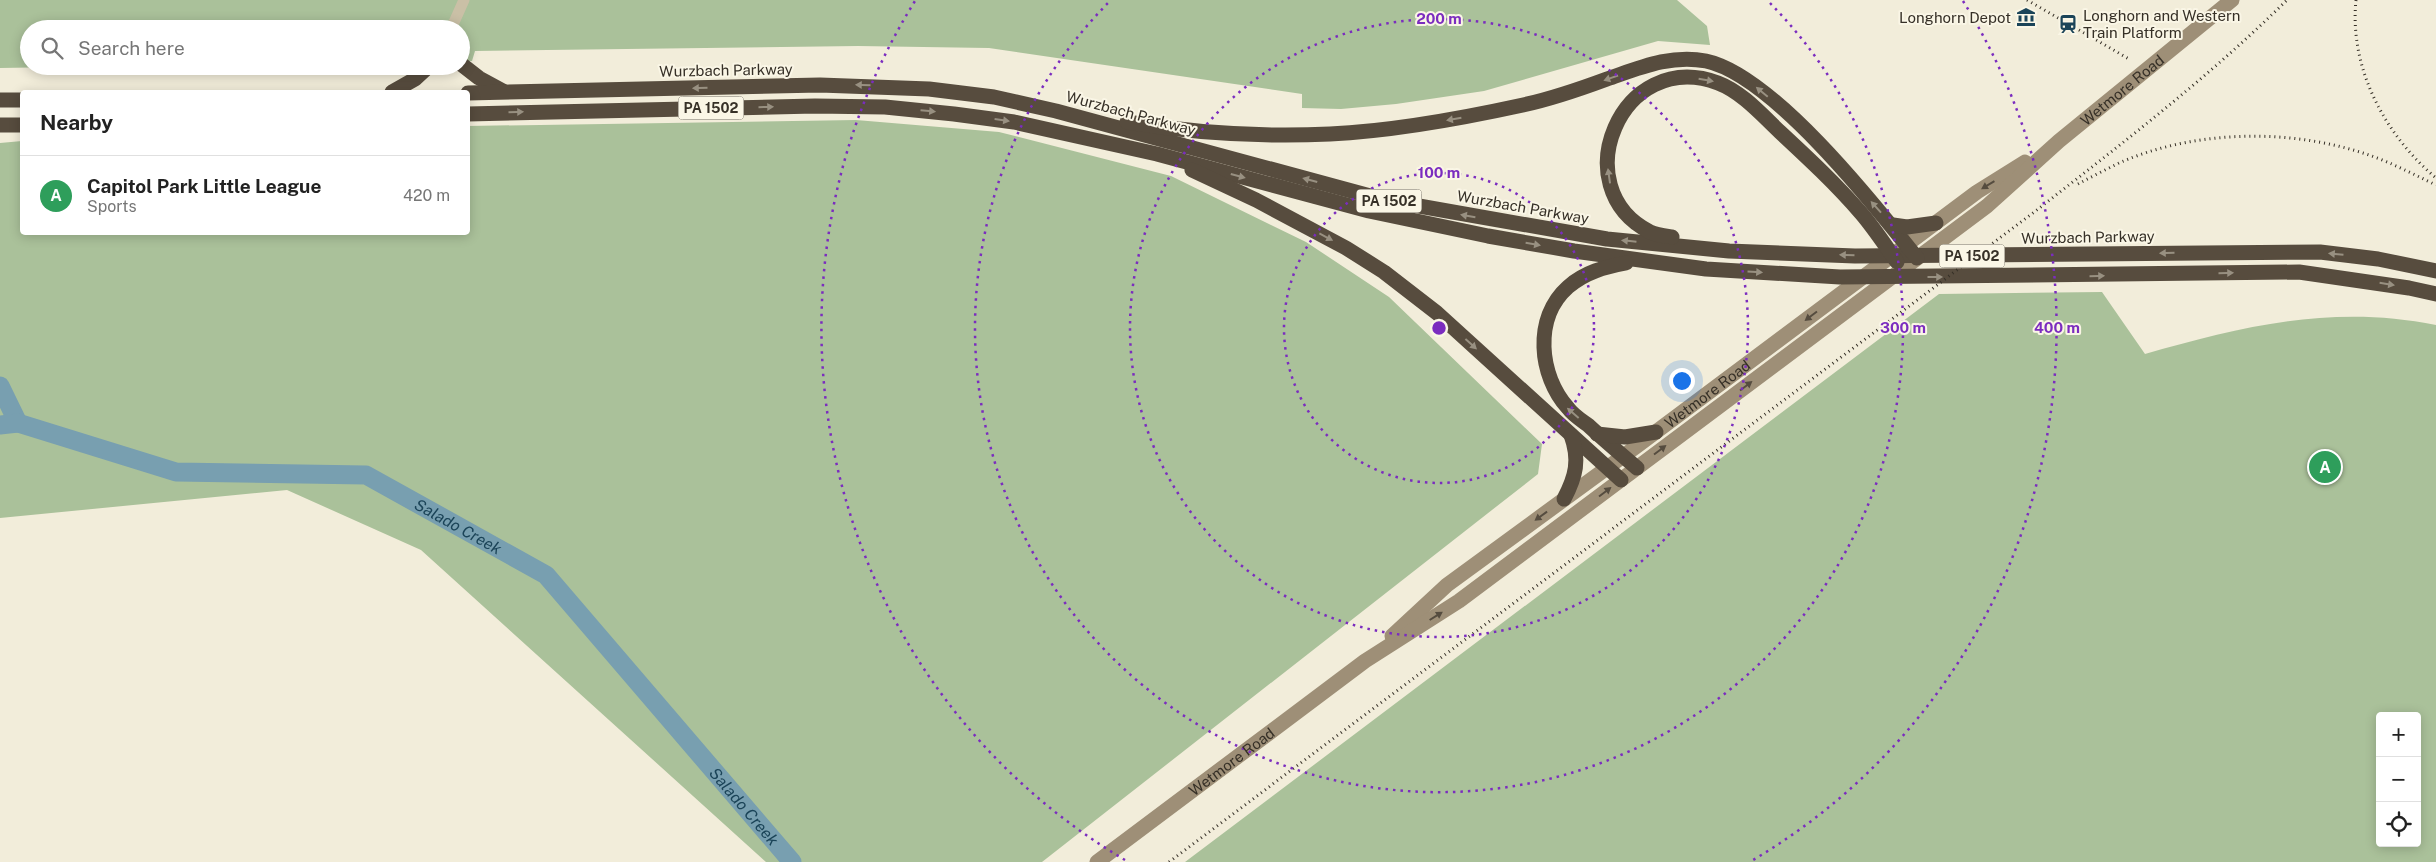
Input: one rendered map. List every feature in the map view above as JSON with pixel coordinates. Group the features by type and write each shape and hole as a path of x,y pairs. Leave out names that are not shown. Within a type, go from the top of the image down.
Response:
{"highway":[{"path":"1056,111 1133,123 1231,133 1332,134 1406,126 1526,105 1654,63 1682,59 1705,61 1734,72 1775,102 1831,156 1893,225 1917,258"},
{"path":"470,71 504,92"},
{"path":"396,90 419,75"},
{"path":"1730,251 1651,232 1627,215 1612,190 1608,159 1610,139 1616,121 1626,106 1654,84 1684,78 1700,79 1728,87 1768,120 1835,185 1866,219 1902,269"},
{"name":"Wurzbach Parkway","path":"470,93 872,85 964,93 1056,111 1385,200 1607,239 1730,251 1855,256 2216,252 2346,254 2436,271"},
{"path":"0,100 20,100"},
{"name":"PA 1502","path":"470,114 815,106 885,107 1014,122 1157,154 1369,210 1488,236 1706,269 1840,277 2298,272 2409,288 2436,294"},
{"path":"0,125 20,124"},
{"path":"1157,154 1256,200 1346,248 1384,272 1437,313 1621,480"},
{"path":"1860,280 1869,258 1870,240 1866,219"},
{"path":"1893,225 1909,226 1936,222"},
{"path":"1637,468 1568,409 1550,380 1544,349 1546,320 1558,298 1582,277 1600,268 1638,260"},
{"path":"1564,499 1572,484 1577,465 1576,451 1570,432"},
{"path":"1598,434 1626,437 1656,432"}],"main road":[{"name":"Wetmore Road","path":"1097,862 1365,661 1459,602 1987,206 2059,142 2232,0"},
{"name":"Wetmore Road","path":"1365,661 1447,584 1656,432 1977,192 2059,142"}],"street":[{"path":"455,20 464,0"}],"green space":[{"path":"0,0 1677,0 1707,26 1710,45 1658,41 1484,91 1396,104 1341,109 1302,108 1302,94 989,48 858,46 475,51 472,61 470,61 470,20 20,20 20,68 0,68"},
{"path":"856,120 999,132 1171,176 1306,242 1389,297 1542,444 1538,474 1042,862 766,862 421,550 287,490 0,518 0,143 20,141 20,235 470,235 470,126"},
{"path":"2102,292 2145,354 2217,335 2289,321 2361,317 2398,319 2436,325 2436,862 1185,862 1939,294"}],"waterway":[{"path":"0,386 18,423"},
{"name":"Salado Creek","path":"0,425 18,423 176,472 366,475 546,575 792,862"}],"railway":[{"path":"2027,0 2129,59"},
{"path":"1169,862 2033,213 2195,84 2287,0"},
{"path":"2356,0 2355,25 2358,50 2374,98 2386,121 2401,142 2436,178"},
{"path":"2078,184 2119,163 2148,152 2178,144 2241,136 2305,140 2336,146 2384,161 2436,185"}],"place":[{"name":"Longhorn Depot","path":"2026,17"},
{"name":"Longhorn and Western Train Platform","path":"2068,24"},
{"name":"Capitol Park Little League","path":"2325,467"}]}
